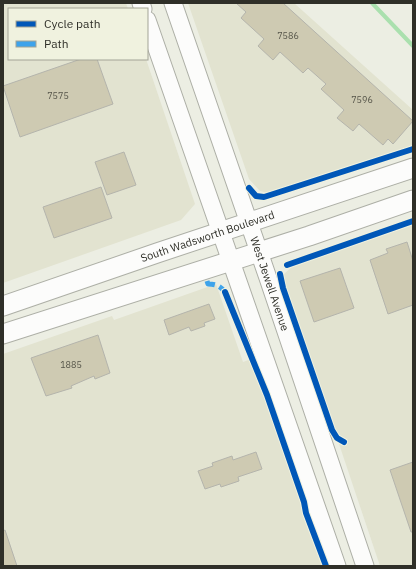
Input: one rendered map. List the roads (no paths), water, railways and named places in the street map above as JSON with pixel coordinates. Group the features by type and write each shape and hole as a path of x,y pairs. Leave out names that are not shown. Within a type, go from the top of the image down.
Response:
{"main road":[{"name":"West Jewell Avenue","path":"173,3 259,251 365,566"},
{"path":"148,23 337,566"},
{"name":"South Wadsworth Boulevard","path":"3,306 413,168"},
{"path":"3,334 413,200"}],"waterway":[{"path":"372,3 413,46"}]}
